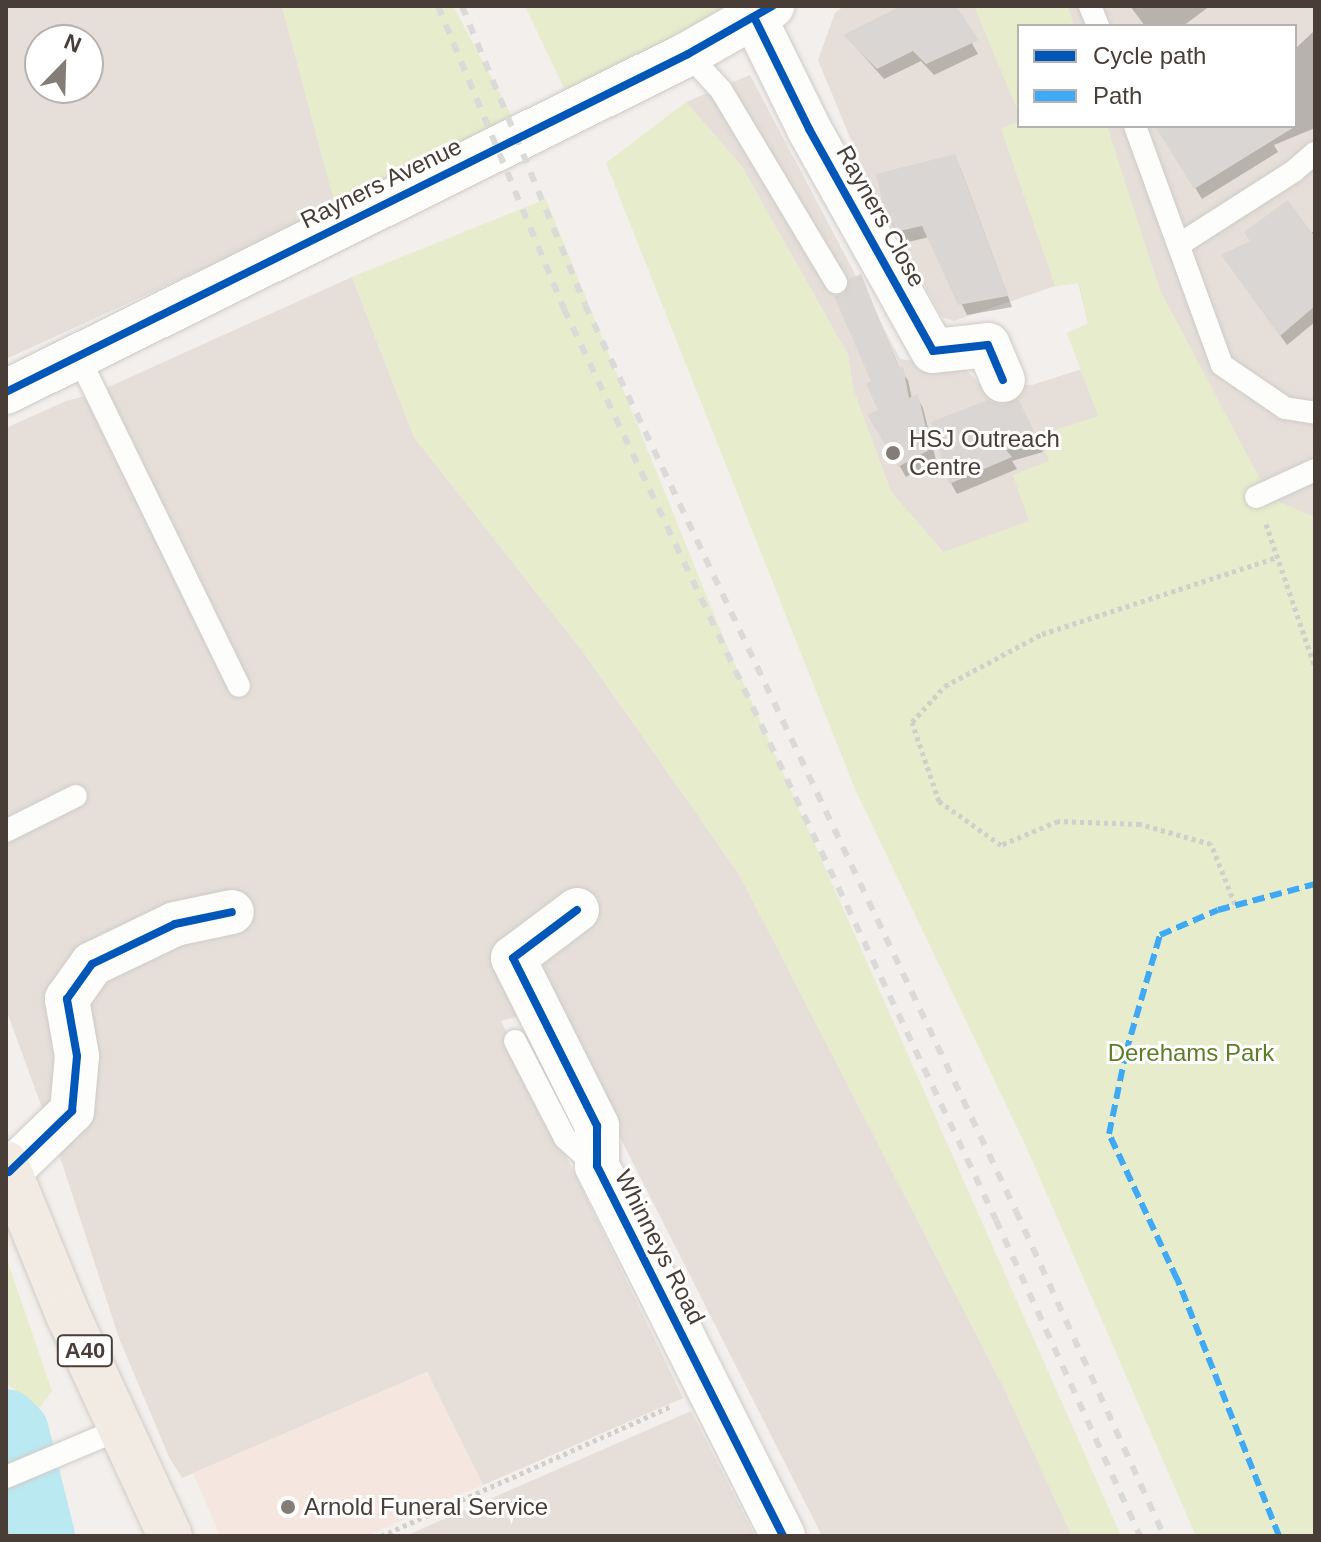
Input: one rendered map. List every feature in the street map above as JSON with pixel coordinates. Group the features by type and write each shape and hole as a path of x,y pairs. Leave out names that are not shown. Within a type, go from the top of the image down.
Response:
{"main road":[{"name":"A40","path":"8,1168 68,1315 170,1536"}],"street":[{"name":"Rayners Avenue","path":"6,392 77,354 688,54 763,11"},
{"name":"Rayners Close","path":"763,11 809,129 933,351 988,345 1003,380"},
{"name":"Whinneys Road","path":"577,910 513,958 597,1126 597,1166 783,1536"},
{"path":"8,1168 72,1111 77,1056 67,999 92,964 175,924 232,912"}],"lane":[{"path":"688,54 721,90 836,282"},
{"path":"1136,128 1222,365 1285,408 1315,413"},
{"path":"1180,244 1294,171 1315,153"},
{"path":"77,354 239,686"},
{"path":"1256,497 1315,470"},
{"path":"6,831 76,796"},
{"path":"515,1041 565,1138 597,1166"},
{"path":"6,1477 120,1429"}],"path":[{"path":"1256,497 1315,667"},
{"path":"1235,904 1211,844 1140,824 1058,821 1001,845 939,801 912,722 945,686 1042,634 1277,557"},
{"path":"381,1536 687,1399"},
{"path":"6,1530 9,1536"}],"shaded area":[{"path":"6,6 282,6 336,208 6,359"},
{"path":"844,6 1315,6 1315,651 943,552 891,492 853,389 848,355 742,167 686,102 750,75 900,359 965,369 983,387 1032,385 1082,369 1067,333 1088,324 1078,282 1055,286 954,321 942,317 867,179 818,60 835,13"},
{"path":"352,277 414,437 584,653 739,874 1005,1390 1072,1536 822,1536 554,1007 501,1021 683,1398 483,1485 427,1372 182,1478 169,1457 119,1338 62,1163 6,1009 6,428 66,401 93,394"},
{"path":"427,1372 483,1485 366,1536 220,1536 193,1473"},
{"path":"691,1411 755,1536 405,1536 490,1499"},
{"path":"6,1413 26,1428 42,1469 6,1486"}],"green space":[{"path":"282,6 453,6 521,133 336,208"},
{"path":"525,6 739,6 565,90"},
{"path":"974,6 1068,6 1073,24 1017,24 1017,109"},
{"name":"Derehams Park","path":"686,102 742,167 848,355 853,389 891,492 943,552 1029,521 1013,475 1049,461 1040,435 1098,416 1067,333 1088,324 1079,283 1055,286 1001,129 1017,122 1017,128 1108,128 1160,290 1270,498 1315,517 1315,1536 1196,1536 1025,1144 855,789 606,163"},
{"path":"546,199 726,644 1121,1536 1072,1536 1005,1390 739,874 584,653 414,437 352,277"},
{"path":"6,1257 52,1391 39,1408 6,1383"}],"building":[{"path":"901,6 956,6 979,40 926,64 913,51 877,69 843,35"},
{"path":"1156,128 1293,128 1194,189"},
{"path":"955,154 1008,296 958,305 922,226 895,232 885,214 876,174"},
{"path":"1288,200 1315,237 1315,306 1280,336 1221,255 1250,241 1244,232"},
{"path":"861,274 899,368 903,366 909,398 918,394 931,449 898,467 867,414 878,410 866,384 871,381 834,296 844,294 849,279"},
{"path":"1018,399 1039,441 1006,450 1012,457 949,484 931,422 988,400 1001,405"}],"waterway":[{"path":"6,1422 16,1432 42,1536"}],"railway":[{"path":"438,6 564,309 996,1220 1140,1536"},
{"path":"462,6 585,305 1016,1211 1164,1536"}],"marked path":[{"path":"1279,1536 1177,1279 1109,1134 1126,1052 1160,935 1218,910 1315,884"}],"cycle path":[{"path":"6,392 688,54 772,6"},
{"path":"754,17 809,129 933,351 988,345 1003,380"},
{"path":"577,910 513,958 597,1126 597,1166 783,1536"},
{"path":"9,1172 72,1111 77,1056 67,999 92,964 175,924 232,912"}],"place":[{"name":"HSJ Outreach Centre","path":"893,453"},
{"name":"Arnold Funeral Service","path":"288,1507"}]}
